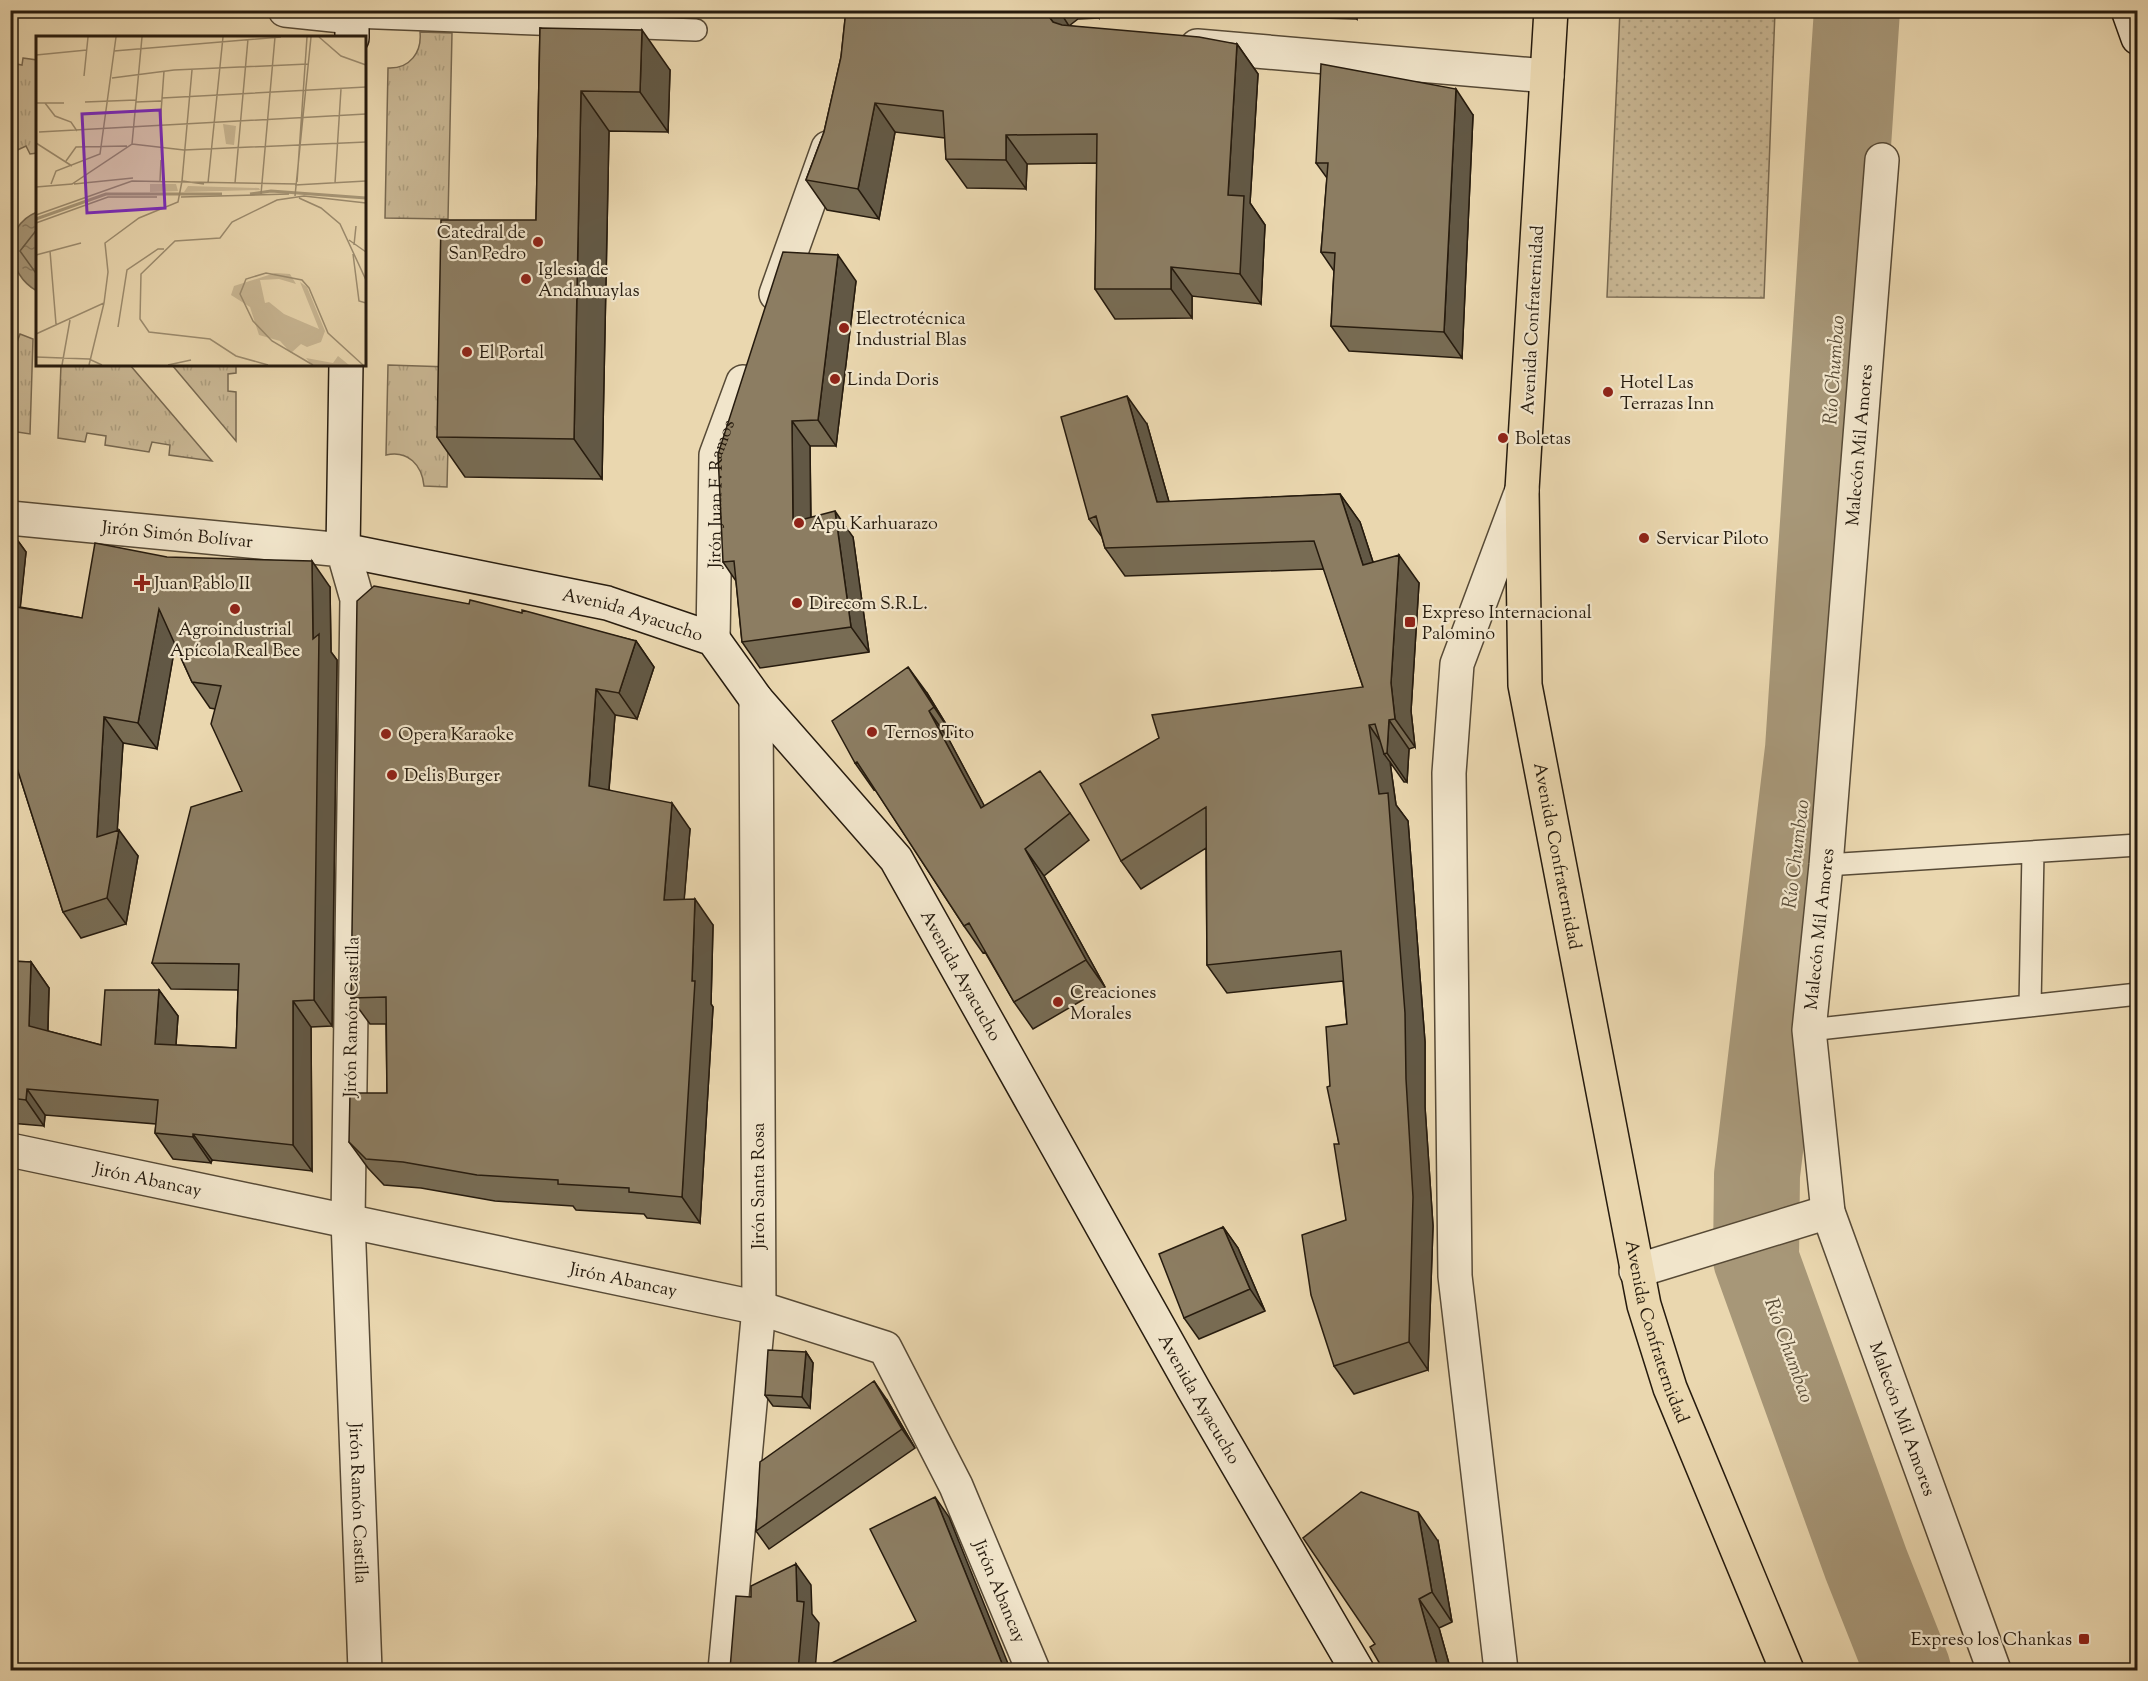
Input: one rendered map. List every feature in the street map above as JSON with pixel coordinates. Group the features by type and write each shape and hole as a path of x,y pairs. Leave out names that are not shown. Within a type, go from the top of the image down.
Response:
{"highway":[{"name":"Avenida Confraternidad","path":"1551,10 1522,490 1525,684 1644,1305 1670,1388 1786,1671"}],"street":[{"path":"285,10 352,22"},
{"path":"2128,10 2138,38"},
{"path":"1168,43 1547,76"},
{"path":"765,323 826,157 836,115"},
{"name":"Malecón Mil Amores","path":"1882,160 1826,865 1809,1030 1828,1212 1994,1671"},
{"name":"Jirón Juan F. Ramos","path":"713,639 716,455 753,356"},
{"name":"Jirón Ramón Castilla","path":"346,366 343,550 357,599 348,1220 365,1671"},
{"path":"1501,1671 1455,1276 1449,773 1457,664 1522,490"},
{"name":"Jirón Simón Bolívar","path":"10,518 343,550"},
{"name":"Avenida Ayacucho","path":"343,550 607,603 713,639 756,699 896,859 1200,1400 1357,1671"},
{"name":"Jirón Santa Rosa","path":"725,1671 759,1308 756,699"},
{"name":"Jirón Abancay","path":"10,1150 759,1308 885,1348 956,1486 1033,1671"},
{"path":"1636,1270 1828,1212"}],"lane":[{"path":"352,22 696,30"},
{"path":"1826,865 2138,845"},
{"path":"2030,1006 2033,852"},
{"path":"1809,1030 2138,994"}],"green space":[{"path":"1620,11 1775,11 1764,298 1607,297"},
{"path":"420,32 452,33 448,219 385,218 388,68 403,66 413,58 419,46"},
{"path":"23,58 36,60 36,153 30,154 26,146 11,153 11,63 22,65"},
{"path":"20,334 33,339 30,434 11,431 11,339 17,342"},
{"path":"388,365 450,367 447,487 424,486 423,478 412,461 401,455 386,455"},
{"path":"61,366 131,366 212,461 169,455 170,445 152,442 149,452 105,445 106,436 87,433 85,442 58,438"},
{"path":"173,366 236,366 236,373 228,374 228,391 236,392 236,441"}],"water":[{"path":"36,213 36,290 19,274 12,251 17,228 25,219"}],"building":[{"path":"846,10 1047,10 1053,22 1062,25 1199,37 1237,44 1228,195 1244,196 1240,274 1171,267 1171,289 1095,289 1097,134 1006,135 1006,160 946,159 943,111 875,103 858,189 806,180 824,132 841,57"},
{"path":"540,28 642,30 640,92 581,91 574,439 437,437 441,220 536,220"},
{"path":"1321,64 1456,89 1444,332 1331,326 1335,253 1321,252 1328,163 1316,163"},
{"path":"783,252 838,255 818,420 792,421 793,522 835,511 851,627 742,642 734,561 723,562 718,454"},
{"path":"1127,396 1157,502 1340,494 1363,565 1399,555 1391,683 1395,719 1389,720 1387,753 1384,754 1375,724 1369,725 1379,794 1388,793 1405,1013 1406,1079 1413,1197 1409,1342 1334,1366 1311,1295 1302,1235 1346,1220 1334,1144 1339,1144 1327,1087 1330,1086 1326,1027 1347,1024 1341,951 1207,965 1206,807 1121,861 1080,784 1159,738 1152,715 1363,687 1314,541 1105,548 1096,516 1089,519 1061,417"},
{"path":"95,543 167,557 312,561 313,639 319,634 314,1000 293,1001 293,1145 193,1134 193,1137 155,1133 158,1100 27,1089 26,1100 10,1098 10,961 31,962 29,1026 101,1045 105,990 159,990 155,1044 236,1048 239,964 152,963 191,807 242,791 211,724 221,686 192,682 159,609 138,723 104,717 97,837 119,830 107,898 63,912 10,746 10,606 82,618"},
{"path":"374,586 469,604 470,600 522,613 522,610 636,641 619,693 596,689 589,786 672,803 664,900 695,899 692,981 695,981 682,1197 629,1192 629,1188 558,1184 558,1180 477,1175 403,1162 366,1159 349,1142 350,1093 387,1093 386,997 351,998 357,601"},
{"path":"908,667 934,707 929,711 981,808 1040,771 1070,813 1025,849 1086,960 1014,1002 969,923 964,926 857,762 855,763 832,721"},
{"path":"1223,1227 1250,1289 1184,1318 1159,1254"},
{"path":"768,1350 806,1352 802,1397 765,1395"},
{"path":"874,1381 902,1429 756,1531 760,1462"},
{"path":"1361,1492 1418,1512 1432,1592 1419,1599 1438,1668 1434,1671 1384,1671 1370,1647 1375,1644 1303,1538"},
{"path":"935,1497 1005,1671 823,1671 822,1668 916,1621 870,1529"},
{"path":"796,1564 797,1601 804,1602 798,1671 730,1669 736,1596 751,1597 751,1586"}],"waterway":[{"name":"Río Chumbao","path":"1857,10 1808,749 1757,1175 1756,1259 1866,1564 1908,1670"}],"place":[{"name":"Catedral de San Pedro","path":"538,242"},
{"name":"Iglesia de Andahuaylas","path":"526,279"},
{"name":"Electrotécnica Industrial Blas","path":"844,328"},
{"name":"El Portal","path":"467,352"},
{"name":"Linda Doris","path":"835,379"},
{"name":"Hotel Las Terrazas Inn","path":"1608,392"},
{"name":"Boletas","path":"1503,438"},
{"name":"Apu Karhuarazo","path":"799,523"},
{"name":"Servicar Piloto","path":"1644,538"},
{"name":"Juan Pablo II","path":"142,583"},
{"name":"Direcom S.R.L.","path":"797,603"},
{"name":"Agroindustrial Apícola Real Bee","path":"235,609"},
{"name":"Expreso Internacional Palomino","path":"1410,622"},
{"name":"Ternos Tito","path":"872,732"},
{"name":"Opera Karaoke","path":"386,734"},
{"name":"Delis Burger","path":"392,775"},
{"name":"Creaciones Morales","path":"1058,1002"},
{"name":"Expreso los Chankas","path":"2084,1639"}]}
